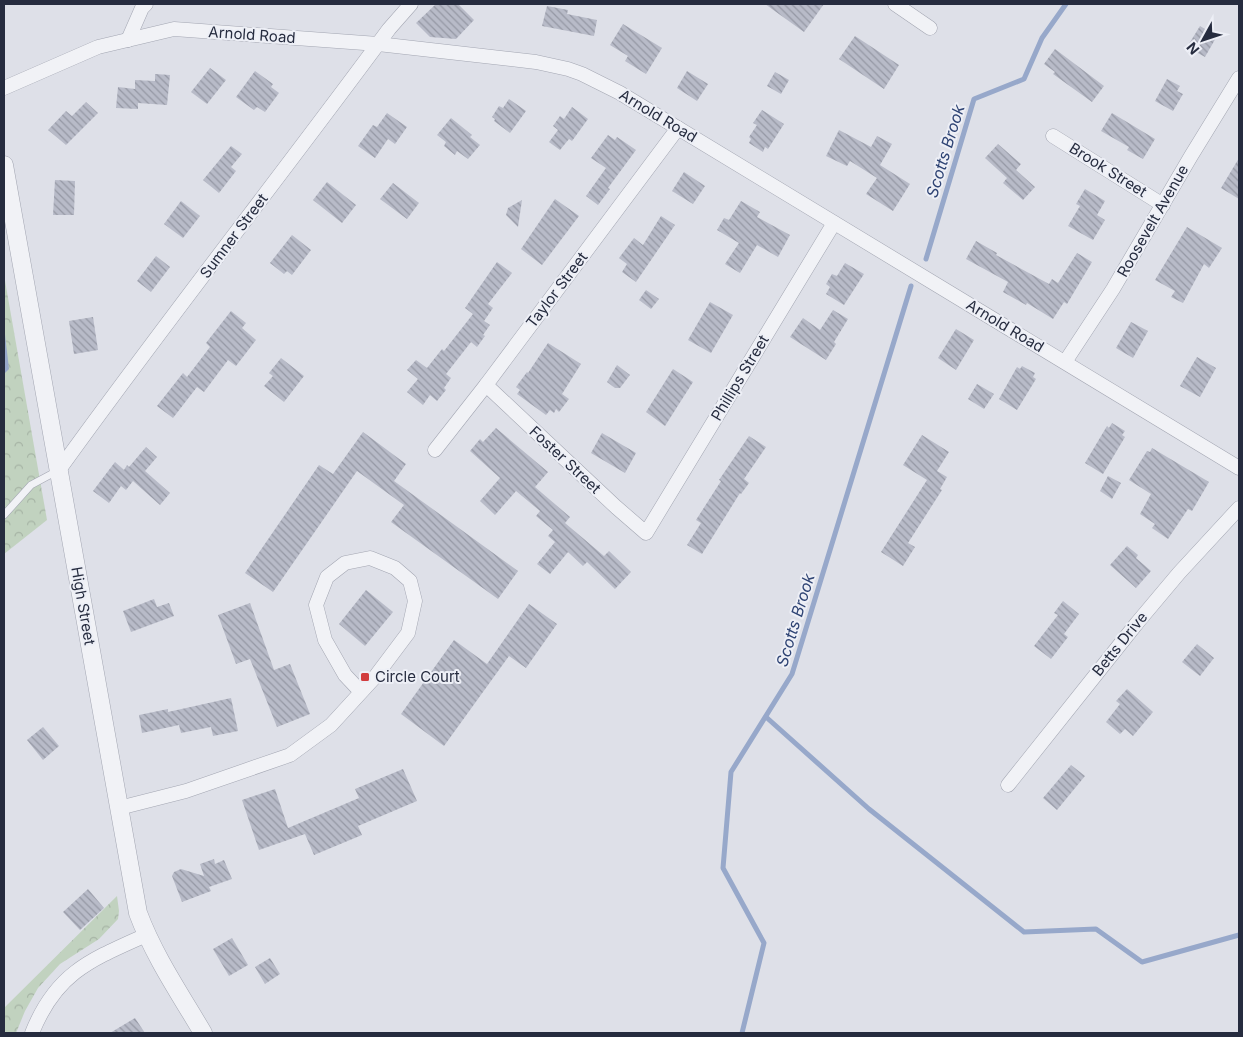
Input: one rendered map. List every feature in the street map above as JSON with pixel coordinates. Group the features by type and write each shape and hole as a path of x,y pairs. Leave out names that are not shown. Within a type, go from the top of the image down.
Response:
{"street":[{"path":"128,40 142,8 146,4"},
{"name":"Sumner Street","path":"59,470 130,371 240,230 378,44 411,4"},
{"path":"895,4 930,28"},
{"name":"Arnold Road","path":"4,88 98,47 174,29 378,44 536,62 568,69 599,82 678,128 1239,468"},
{"name":"Roosevelt Avenue","path":"1065,362 1113,289 1239,78"},
{"name":"Taylor Street","path":"435,450 486,385 678,128"},
{"name":"Brook Street","path":"1052,136 1163,205"},
{"name":"High Street","path":"5,176 138,913 146,935 160,961 203,1033"},
{"name":"Phillips Street","path":"646,533 834,223"},
{"name":"Foster Street","path":"486,385 646,533"},
{"name":"Betts Drive","path":"1008,785 1137,623 1179,573 1239,508"},
{"path":"119,808 186,791 290,755 331,725 375,677 408,633 415,601 410,581 395,568 370,558 345,563 327,577 316,605 326,640 345,675 361,692"},
{"path":"32,1033 39,1014 49,998 76,971 106,953 146,935"}],"lane":[{"path":"4,515 31,485 59,470"}],"green space":[{"path":"4,275 47,520 4,554"},
{"path":"117,896 118,919 99,939 60,964 38,988 25,1011 16,1033 4,1033 4,1008"}],"water":[{"path":"4,326 9,369 4,374"}],"building":[{"path":"436,4 458,4 474,20 456,39 430,37 416,23"},
{"path":"765,4 824,4 804,32"},
{"path":"547,6 568,10 567,14 597,20 594,36 542,26"},
{"path":"623,24 662,48 646,74 625,61 628,56 610,45"},
{"path":"1200,26 1217,36 1205,57 1187,47"},
{"path":"855,36 899,65 884,89 839,59"},
{"path":"1055,49 1104,86 1092,102 1053,74 1055,72 1044,64"},
{"path":"210,68 226,80 207,104 191,92"},
{"path":"255,71 273,84 271,87 279,93 265,112 257,107 254,110 236,97"},
{"path":"687,71 708,84 697,101 677,88"},
{"path":"775,72 789,80 781,94 767,86"},
{"path":"155,74 170,75 167,105 138,103 138,109 116,108 118,87 135,89 135,80 155,81"},
{"path":"1167,79 1180,86 1177,91 1183,94 1173,111 1155,101"},
{"path":"509,99 526,111 510,133 494,121 495,119 492,117 499,106 503,108"},
{"path":"86,102 98,113 66,145 48,130 66,111 72,116"},
{"path":"572,107 588,119 572,141 569,139 560,150 549,142 558,130 553,126 560,116 564,119"},
{"path":"762,110 784,124 768,149 765,147 763,152 749,143 751,139 749,137 757,125 753,123"},
{"path":"387,113 407,127 395,144 388,139 375,158 358,146 373,125 377,127"},
{"path":"1112,113 1155,139 1143,159 1127,150 1129,147 1101,131"},
{"path":"451,118 472,135 470,137 480,145 468,159 457,151 455,155 444,146 446,142 437,135"},
{"path":"839,130 871,147 877,136 892,144 880,165 910,184 893,211 866,194 877,178 850,161 847,166 826,156"},
{"path":"608,135 615,140 617,137 636,150 598,205 586,196 606,168 591,158"},
{"path":"998,144 1021,164 1016,170 1035,187 1023,200 1003,183 1007,178 985,158"},
{"path":"231,146 242,154 231,167 236,171 219,193 203,180"},
{"path":"1239,158 1239,199 1221,188"},
{"path":"684,172 705,186 693,204 672,191"},
{"path":"55,180 75,181 74,215 53,215"},
{"path":"327,182 356,205 342,223 313,200"},
{"path":"393,183 419,203 407,219 380,199"},
{"path":"1085,189 1105,201 1097,215 1105,220 1093,240 1068,226 1080,206 1076,204"},
{"path":"555,199 579,216 542,265 521,249"},
{"path":"522,200 518,227 506,215 508,208"},
{"path":"181,201 200,216 183,238 164,224"},
{"path":"741,201 760,212 757,217 790,235 778,257 757,245 740,273 725,264 739,243 717,230 724,218 729,220"},
{"path":"661,216 675,225 636,282 622,272 627,264 619,258 634,238 643,245"},
{"path":"1187,227 1222,248 1209,268 1204,264 1183,303 1171,297 1175,291 1155,280"},
{"path":"292,235 311,250 292,275 287,271 284,274 270,263"},
{"path":"976,241 997,253 996,255 1049,284 1052,279 1058,283 1077,253 1092,262 1067,304 1064,302 1053,319 1027,303 1026,305 1003,292 1008,282 966,259"},
{"path":"156,256 170,267 151,292 137,281"},
{"path":"497,262 512,273 488,304 493,308 484,321 490,325 483,335 485,336 477,347 471,342 446,374 451,378 444,388 446,390 437,401 430,395 423,405 407,392 418,379 407,370 416,360 427,368 442,349 444,351 473,314 465,308"},
{"path":"845,263 864,274 844,305 826,294 830,287 826,284 832,274 837,276"},
{"path":"646,290 659,299 651,309 639,300"},
{"path":"710,302 733,315 711,353 688,340"},
{"path":"833,310 848,319 826,360 790,337 803,318 820,330"},
{"path":"231,311 246,323 242,328 256,340 236,366 228,360 204,392 197,387 173,418 157,406 183,373 187,377 210,347 206,343"},
{"path":"93,317 98,350 74,354 69,321"},
{"path":"1131,322 1148,331 1133,358 1116,348"},
{"path":"956,329 974,340 956,370 938,358"},
{"path":"548,343 581,364 562,394 569,399 559,412 556,409 554,413 550,410 546,415 517,394 520,390 516,387"},
{"path":"1197,357 1216,368 1200,397 1180,386"},
{"path":"281,358 304,376 284,402 264,386 273,376 269,373"},
{"path":"617,365 630,375 620,388 615,388 607,382"},
{"path":"1022,366 1035,373 1033,377 1036,379 1017,410 999,399 1017,367 1020,369"},
{"path":"673,369 693,382 665,426 646,412"},
{"path":"977,384 994,394 984,409 968,399"},
{"path":"1112,423 1125,431 1122,435 1125,437 1103,474 1085,463 1107,426 1109,428"},
{"path":"496,428 548,472 535,487 570,517 565,523 604,556 609,551 631,572 615,589 587,562 583,566 568,552 550,574 537,564 555,542 548,536 553,530 536,516 540,511 516,491 495,515 480,501 500,478 470,451 480,439 483,442"},
{"path":"363,432 406,464 394,481 518,571 498,599 391,522 404,505 357,471 273,592 245,573 319,465 333,474"},
{"path":"602,433 636,453 625,473 591,453"},
{"path":"922,435 949,452 937,471 947,477 940,489 942,490 908,543 915,547 903,566 881,552 927,480 903,465"},
{"path":"749,436 766,447 744,479 749,483 740,493 702,554 687,545 701,523 696,520 721,481 719,480"},
{"path":"146,447 157,457 145,471 170,493 160,505 133,481 126,490 121,486 109,503 93,491 115,462 124,470 127,465 129,467"},
{"path":"1152,448 1209,482 1192,511 1188,509 1168,539 1152,528 1155,524 1140,514 1151,494 1129,480 1147,451 1150,452"},
{"path":"1108,476 1121,483 1112,499 1100,491"},
{"path":"1127,546 1138,555 1136,558 1151,571 1136,588 1110,565"},
{"path":"366,590 393,612 365,646 339,624"},
{"path":"154,599 157,607 169,603 174,616 131,632 123,611"},
{"path":"1063,601 1079,614 1064,634 1068,637 1051,659 1034,646 1058,615 1054,613"},
{"path":"250,603 274,670 290,664 310,714 277,727 250,659 236,664 218,615"},
{"path":"529,604 557,624 526,668 509,656 444,746 401,714 454,640 487,664"},
{"path":"1197,644 1214,658 1200,676 1182,662"},
{"path":"1127,689 1153,712 1133,736 1125,729 1120,734 1106,722 1120,704 1116,701"},
{"path":"231,698 238,731 213,736 211,727 181,733 179,725 142,733 139,715 168,709 168,712"},
{"path":"43,727 59,746 43,760 27,740"},
{"path":"1071,765 1085,776 1057,810 1043,798"},
{"path":"403,769 417,801 358,826 362,835 314,855 305,834 259,850 242,800 275,789 288,828 359,798 355,789"},
{"path":"214,859 215,864 224,860 232,879 209,887 211,891 182,902 172,876 174,872 181,869 204,876 200,864"},
{"path":"88,889 104,908 80,930 63,912"},
{"path":"232,938 248,965 229,976 213,949"},
{"path":"270,958 280,974 265,984 255,967"},
{"path":"135,1018 145,1033 110,1033"}],"waterway":[{"name":"Scotts Brook","path":"926,259 974,99 1024,79 1042,38 1066,4"},
{"name":"Scotts Brook","path":"742,1033 764,943 723,868 731,772 792,674 911,286"},
{"path":"766,717 869,809 1024,932 1096,929 1142,962 1239,935"}],"place":[{"name":"Circle Court","path":"365,677"}]}
